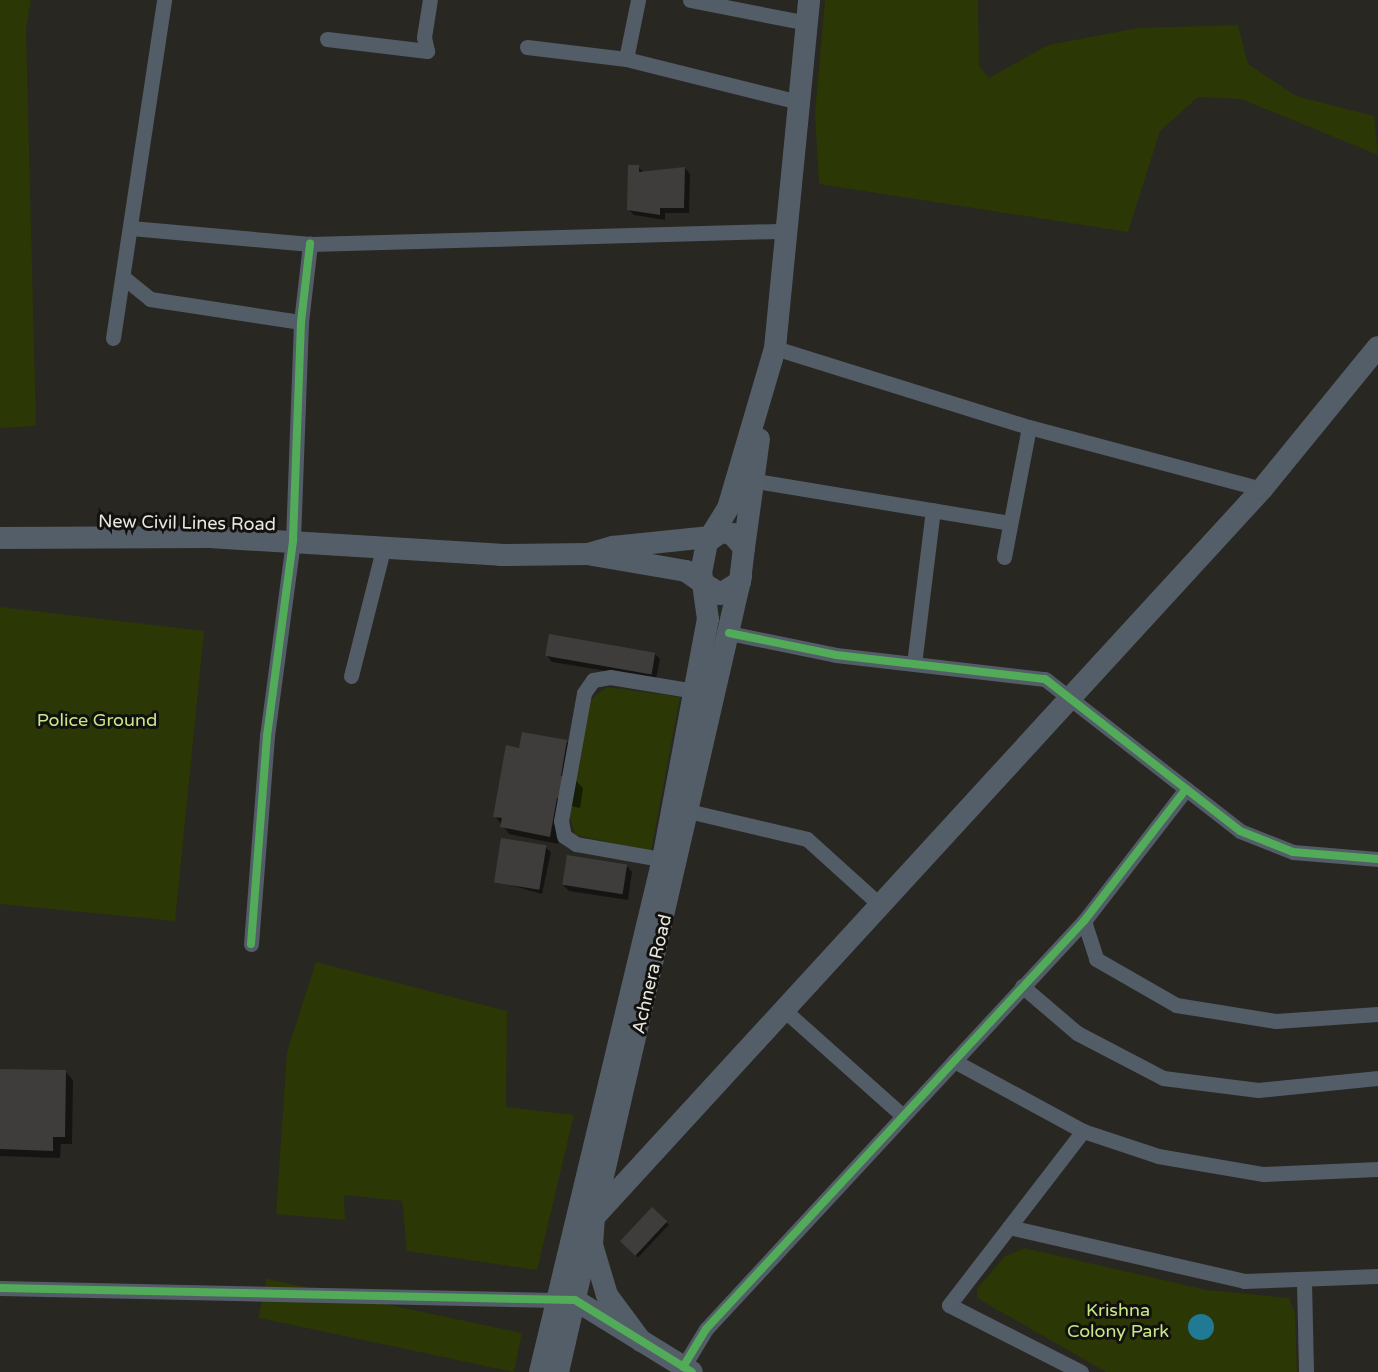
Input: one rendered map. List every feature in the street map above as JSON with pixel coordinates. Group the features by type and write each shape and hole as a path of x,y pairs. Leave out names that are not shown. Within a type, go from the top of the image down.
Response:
{"main road":[{"path":"710,537 728,508 761,408 775,348 809,0"},
{"path":"641,1341 607,1295 592,1245 594,1217 1262,489 1378,347"},
{"path":"1359,372 1378,358"},
{"name":"Achnera Road","path":"540,1372 567,1300 594,1217 706,693 729,633 741,576 756,481 761,408"},
{"path":"588,554 622,545 732,534 744,548"},
{"name":"Achnera Road","path":"558,1372 567,1300 670,860 688,811 706,693 708,619 703,583 710,537"},
{"name":"New Civil Lines Road","path":"0,538 293,540 588,554"},
{"path":"588,554 665,564 703,583 714,593 726,594 741,576"},
{"path":"567,1300 641,1341 687,1370"}],"street":[{"path":"113,338 164,0"},
{"path":"327,39 427,51 424,37 430,0"},
{"path":"626,59 638,0"},
{"path":"690,0 807,23"},
{"path":"528,47 626,59 799,102"},
{"path":"130,228 310,244 787,231"},
{"path":"251,944 267,736 293,540 301,322 310,244"},
{"path":"123,277 150,299 301,322"},
{"path":"775,348 1029,427 1262,489"},
{"path":"1004,557 1029,427"},
{"path":"756,481 1010,523"},
{"path":"914,664 933,510"},
{"path":"351,676 384,546"},
{"path":"729,633 836,655 1045,678 1240,831 1293,852 1378,859"},
{"path":"670,860 576,844 564,836 561,821 584,693 593,680 610,677 706,693"},
{"path":"687,1370 706,1329 1084,921 1186,789"},
{"path":"688,811 807,838 880,905"},
{"path":"1084,921 1096,959 1176,1005 1276,1021 1378,1014"},
{"path":"1022,986 1077,1033 1163,1078 1258,1089 1378,1078"},
{"path":"784,1010 903,1116"},
{"path":"954,1061 1083,1131 1158,1156 1263,1174 1378,1168"},
{"path":"1081,1372 950,1305 1083,1131"},
{"path":"1009,1227 1207,1274 1304,1282 1378,1276"},
{"path":"1304,1282 1306,1372"},
{"path":"0,1288 567,1300"}],"green space":[{"path":"0,0 31,0 26,30 36,426 0,428"},
{"path":"825,0 978,0 979,66 989,78 1048,45 1138,28 1238,25 1248,64 1296,96 1374,116 1378,155 1241,99 1198,97 1160,131 1128,232 819,184 815,114"},
{"name":"Police Ground","path":"0,607 204,631 175,921 0,904"},
{"path":"607,687 680,697 651,851 575,835 570,816 591,699"},
{"path":"316,962 507,1011 506,1107 574,1115 537,1270 407,1251 402,1201 344,1195 345,1220 276,1214 287,1052"},
{"name":"Krishna Colony Park","path":"1024,1248 1207,1290 1289,1298 1295,1313 1297,1372 1106,1372 977,1298 977,1289 1004,1257"},
{"path":"267,1279 522,1333 513,1372 258,1318"}],"water":[{"path":"1201,1314 1210,1318 1214,1327 1210,1336 1201,1340 1192,1336 1188,1327 1192,1318"}],"building":[{"path":"628,165 639,165 639,172 685,167 684,208 660,208 660,215 627,210"},
{"path":"549,634 655,653 652,674 545,656"},
{"path":"522,732 567,740 561,776 576,779 572,801 557,798 550,837 500,827 502,818 493,817 506,745 519,748"},
{"path":"501,838 546,845 539,890 494,882"},
{"path":"567,855 627,865 623,894 562,885"},
{"path":"0,1069 66,1070 65,1137 53,1137 53,1151 0,1149"},
{"path":"652,1207 667,1221 635,1256 620,1241"}],"cycle path":[{"path":"251,944 267,736 293,540 301,322 310,244"},
{"path":"729,633 836,655 1045,679 1240,831 1293,852 1378,859"},
{"path":"683,1367 706,1329 1084,921 1186,789"},
{"path":"0,1288 575,1300 692,1372"}]}
